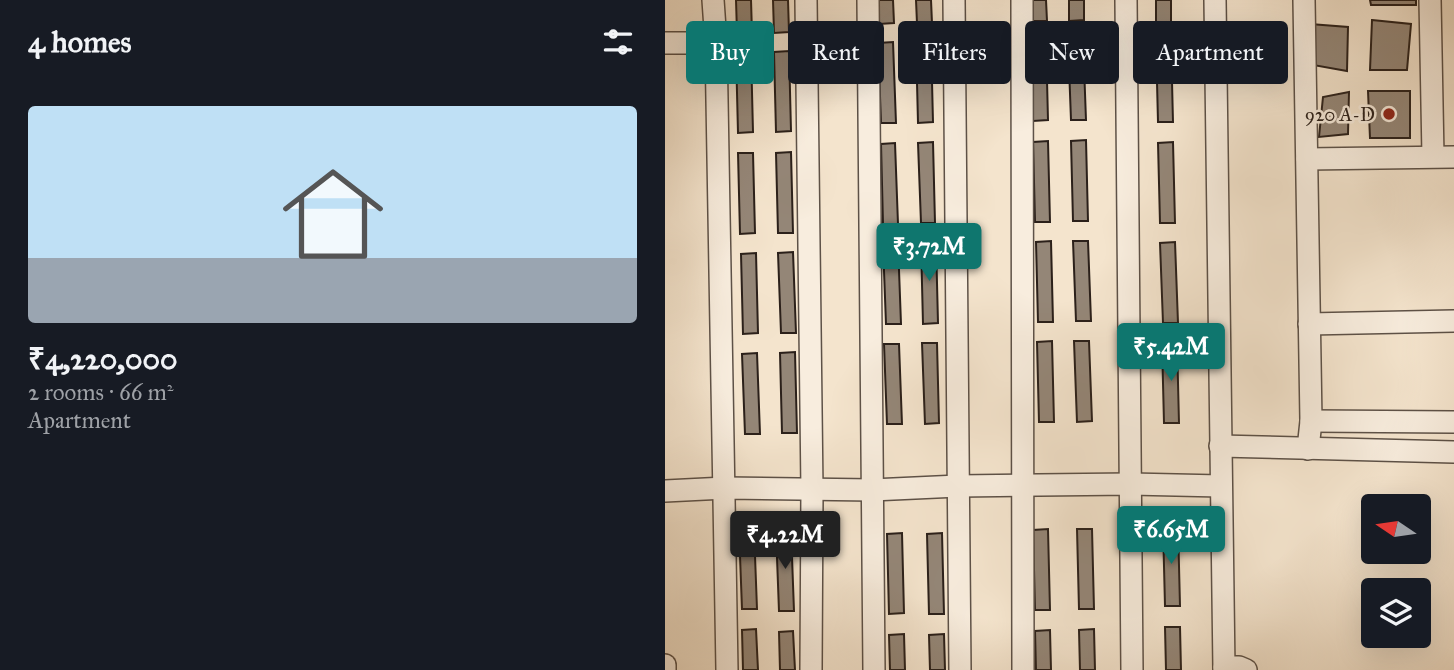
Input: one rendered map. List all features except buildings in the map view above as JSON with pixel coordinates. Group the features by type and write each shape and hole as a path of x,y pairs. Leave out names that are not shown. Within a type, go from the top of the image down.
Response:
{"street":[{"path":"713,0 714,21"},
{"path":"806,0 812,490 811,670"},
{"path":"867,0 874,670"},
{"path":"954,0 960,670"},
{"path":"1023,0 1023,670"},
{"path":"1126,0 1132,670"},
{"path":"1215,0 1221,486 1232,669"},
{"path":"1304,0 1311,421 1308,449"},
{"path":"1307,159 1443,157 1430,0"},
{"path":"665,43 686,43"},
{"path":"717,84 727,670"},
{"path":"1310,324 1454,321"},
{"path":"1311,421 1454,422"},
{"path":"1220,446 1454,452"},
{"path":"665,491 725,488 872,490 1131,484 1221,486"}],"place":[{"name":"920 A-D","path":"1389,114"}]}
